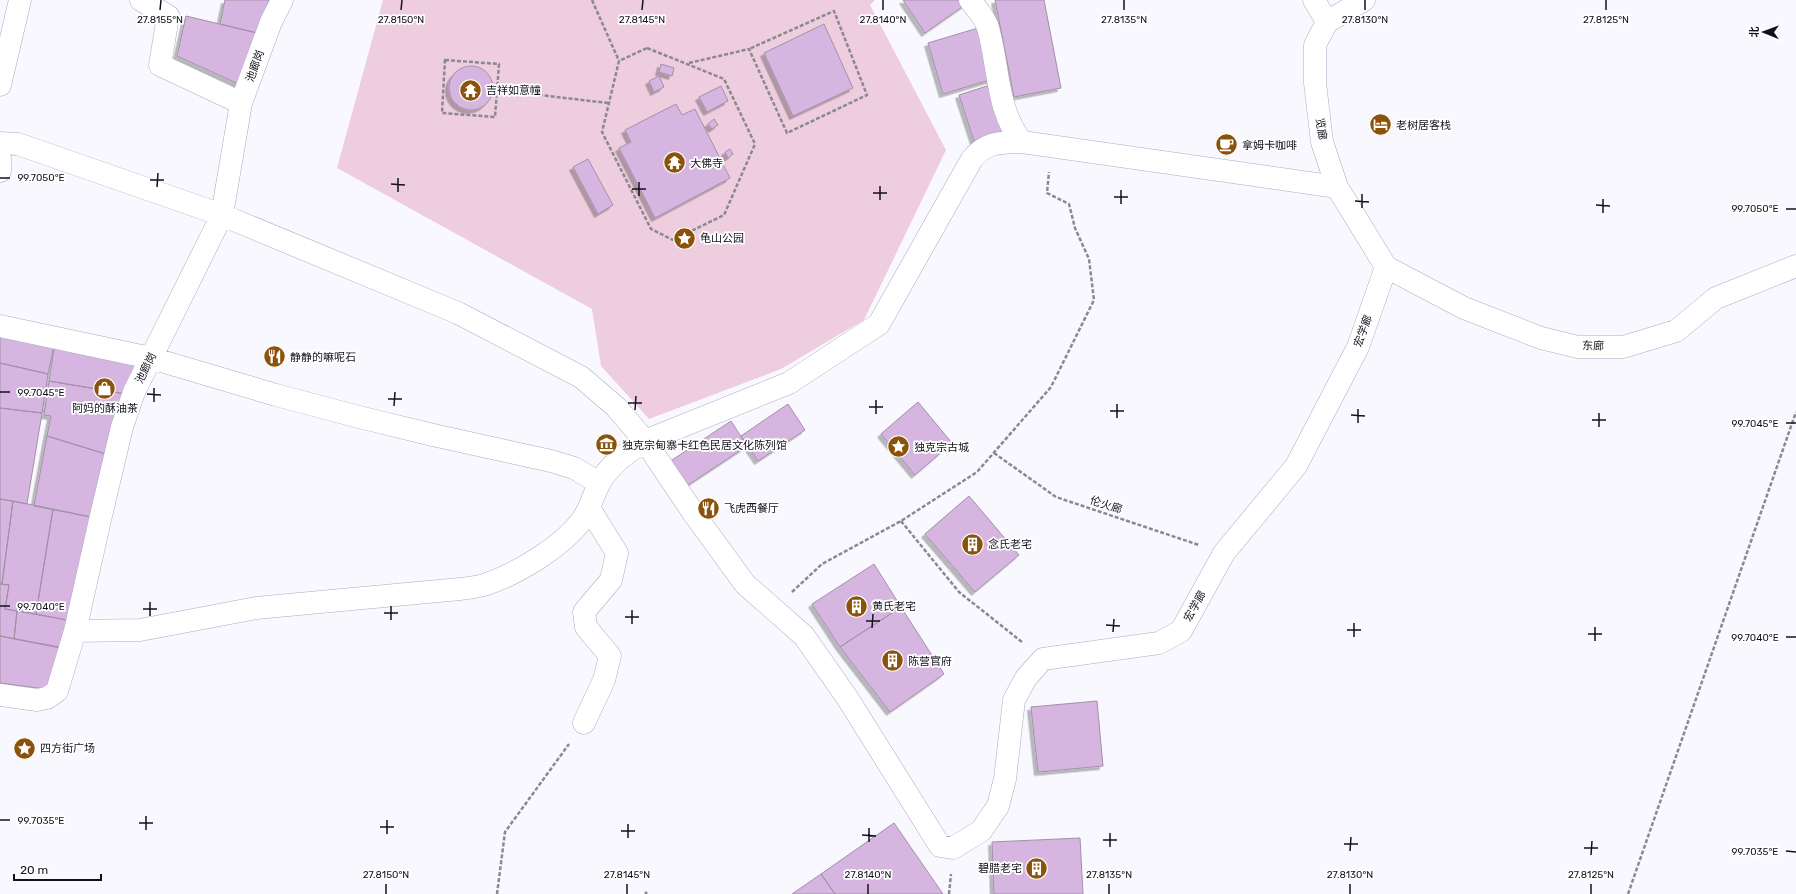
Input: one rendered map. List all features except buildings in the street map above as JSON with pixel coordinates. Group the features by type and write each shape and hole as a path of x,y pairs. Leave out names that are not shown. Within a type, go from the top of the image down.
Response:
{"street":[{"path":"0,85 20,0"},
{"path":"141,0 168,16 160,65 241,103"},
{"name":"池廊岗","path":"0,695 37,700 47,698 56,691 75,631 122,427 134,392 222,215 241,103 271,22 282,0"},
{"path":"970,0 988,26 1004,109 1013,131 1022,142"},
{"path":"1314,0 1327,22 1364,0"},
{"name":"览廊","path":"1327,22 1315,45 1315,83 1322,142 1338,187 1386,267"},
{"path":"75,631 140,630 256,608 297,603 436,592 486,585 518,572 567,536 589,508 599,483 619,459 630,450 645,441 789,383 879,324 972,159 979,150 990,144 1022,142 1338,187"},
{"path":"0,143 18,144 222,215 458,313 581,377 616,407 645,441 694,514 745,584 804,636 848,699 940,846 953,848 981,830 998,806 1005,779 1014,700 1026,678 1043,658"},
{"path":"0,159 0,171"},
{"name":"东廊","path":"1386,267 1464,308 1541,338 1578,346 1623,347 1676,331 1716,298 1796,266"},
{"name":"宏学廊","path":"1043,658 1159,643 1181,631 1224,553 1296,466 1358,347 1386,267"},
{"path":"0,326 152,358 261,391 359,417 432,435 551,461 574,468 599,483"},
{"path":"584,722 604,680 610,656 586,627 584,612 611,580 617,553 589,508"}],"path":[{"path":"592,0 619,61 602,132 651,229 674,240 724,215 755,144 724,79 689,63 648,48 619,61"},
{"path":"689,63 749,49 834,11 867,95 787,133 749,49"},
{"path":"445,60 499,64 497,90 495,117 442,113 445,60"},
{"path":"497,90 608,103"},
{"path":"774,609 822,564 901,521 977,472 1051,388 1094,300 1088,259 1075,228 1069,204 1047,193 1052,147"},
{"path":"1628,894 1796,412"},
{"name":"伦火廊","path":"994,453 1056,497 1224,553"},
{"path":"901,521 959,592 1043,658"},
{"path":"497,894 505,832 584,722"}],"shaded area":[{"name":"龟山公园","path":"383,0 875,0 870,5 946,150 864,320 781,369 649,419 601,366 592,309 337,168"}],"place":[{"name":"吉祥如意幢","path":"471,90"},
{"name":"老树居客栈","path":"1381,125"},
{"name":"拿姆卡咖啡","path":"1226,145"},
{"name":"大佛寺","path":"675,163"},
{"name":"龟山公园","path":"684,238"},
{"name":"静静的嘛呢石","path":"274,357"},
{"name":"阿妈的酥油茶","path":"105,388"},
{"name":"独克宗甸寨卡红色民居文化陈列馆","path":"607,445"},
{"name":"独克宗古城","path":"898,447"},
{"name":"飞虎西餐厅","path":"708,508"},
{"name":"念氏老宅","path":"972,544"},
{"name":"黄氏老宅","path":"857,606"},
{"name":"陈营官府","path":"893,661"},
{"name":"四方街广场","path":"25,748"},
{"name":"碧腊老宅","path":"1037,868"}]}
